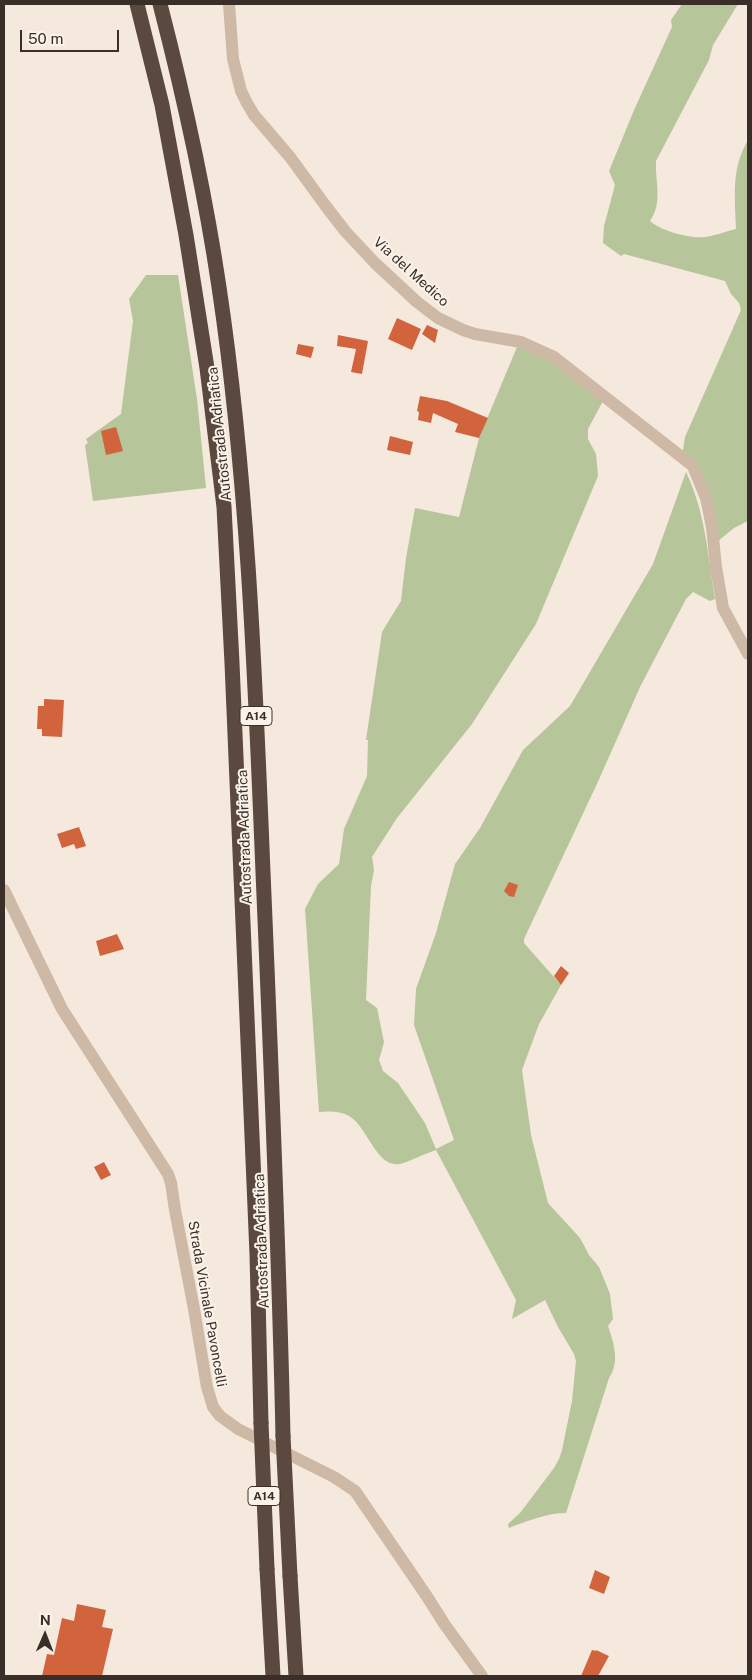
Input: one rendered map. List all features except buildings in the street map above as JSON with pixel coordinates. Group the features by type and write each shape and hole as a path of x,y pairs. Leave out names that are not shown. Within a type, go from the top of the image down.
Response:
{"highway":[{"name":"Autostrada Adriatica","path":"137,4 162,106 186,235 207,368 224,507 257,1254 267,1569 274,1676"},
{"name":"Autostrada Adriatica","path":"160,4 181,87 219,286 229,360 244,504 254,668 279,1236 283,1436 296,1676"}],"street":[{"name":"Via del Medico","path":"229,4 233,59 241,91 247,103 254,115 290,157 335,218 375,263 438,318 475,334 521,342 554,357 693,466 706,498 723,608 748,654"},
{"name":"Strada Vicinale Pavoncelli","path":"4,890 62,1009 168,1174 207,1387 213,1407 220,1416 238,1429 334,1477 355,1491 482,1676"}],"green space":[{"path":"682,4 738,4 713,45 709,60 656,161 658,192 656,207 650,221 668,231 692,237 709,236 736,229 736,172 748,140 748,521 734,528 713,545 708,514 682,456 685,437 741,310 739,303 731,294 725,281 624,254 621,256 603,243 604,226 615,185 609,171 634,110 672,27 671,20"},
{"path":"146,275 178,275 197,399 206,488 93,501 85,445 88,443 86,439 121,414 133,321 129,299"},
{"path":"517,347 552,362 603,401 588,429 588,439 596,454 598,476 536,624 472,724 397,818 372,857 374,870 371,886 366,1000 377,1008 384,1042 379,1060 383,1071 398,1083 425,1123 436,1149 454,1140 414,1025 416,989 436,933 455,864 480,828 523,750 570,706 653,564 686,472 702,518 715,599 710,601 693,592 686,599 641,685 524,939 524,943 561,985 539,1024 522,1070 531,1135 548,1203 580,1238 589,1255 599,1267 610,1294 613,1319 608,1326 614,1346 615,1359 566,1513 544,1516 509,1528 508,1524 520,1513 559,1459 572,1401 576,1361 574,1354 545,1300 512,1319 516,1300 436,1150 400,1164 392,1164 378,1153 356,1121 349,1116 342,1113 319,1112 305,909 318,884 339,864 344,829 367,776 368,740 366,740 382,632 401,601 415,508 459,517 479,438"}]}
